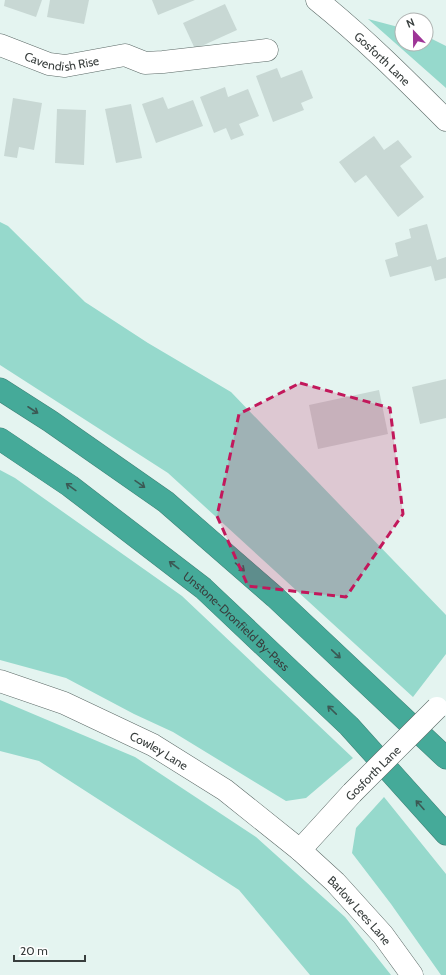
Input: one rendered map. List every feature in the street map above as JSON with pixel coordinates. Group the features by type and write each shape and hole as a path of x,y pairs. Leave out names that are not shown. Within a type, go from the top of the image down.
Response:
{"highway":[{"path":"0,389 50,421 166,502 275,597 446,758"},
{"name":"Unstone-Dronfield By-Pass","path":"0,439 70,486 203,588 349,726 446,834"}],"street":[{"name":"Gosforth Lane","path":"317,0 343,21 395,69 446,120"},
{"name":"Cavendish Rise","path":"0,45 50,64 65,66 125,55 145,63 267,50"},
{"name":"Cowley Lane","path":"0,681 64,703 153,746 225,790 300,850"},
{"name":"Gosforth Lane","path":"300,850 352,793 442,703"},
{"name":"Barlow Lees Lane","path":"300,850 335,882 383,935 412,975"}],"highlighted area":[{"path":"300,383 390,408 403,514 346,597 248,586 217,516 239,414"}],"green space":[{"path":"368,19 394,26 394,42"},
{"path":"434,40 446,46 446,88 405,52 434,52"},
{"path":"0,222 8,226 85,302 148,343 231,392 446,615 446,654 413,697 168,473 0,365"},
{"path":"0,470 15,478 182,596 353,758 306,798 286,801 173,732 134,714 66,678 0,660"},
{"path":"0,700 135,757 256,837 345,917 391,975 310,975 239,890 39,761 0,751"},
{"path":"384,797 446,874 446,975 441,975 391,904 352,853 356,828"}],"building":[{"path":"5,0 42,0 36,17 4,6"},
{"path":"50,0 89,0 84,24 47,17"},
{"path":"152,0 195,0 158,15"},
{"path":"225,4 237,30 195,49 183,23"},
{"path":"277,68 281,78 302,70 313,98 301,103 304,110 273,122 256,76"},
{"path":"225,87 228,97 248,89 259,116 239,124 244,135 231,140 226,128 214,133 200,97"},
{"path":"163,97 168,109 193,100 203,126 156,143 142,104"},
{"path":"13,98 42,103 34,150 19,147 17,158 4,156"},
{"path":"131,104 142,158 116,163 105,109"},
{"path":"57,109 86,110 84,165 55,163"},
{"path":"374,136 384,150 398,140 412,157 400,166 424,197 398,217 366,175 355,183 339,162"},
{"path":"427,224 437,260 446,257 446,278 435,281 431,266 390,277 385,260 398,256 395,243 411,238 409,229"},
{"path":"446,379 446,418 420,424 412,387"},
{"path":"379,390 388,434 318,449 309,405"}]}
